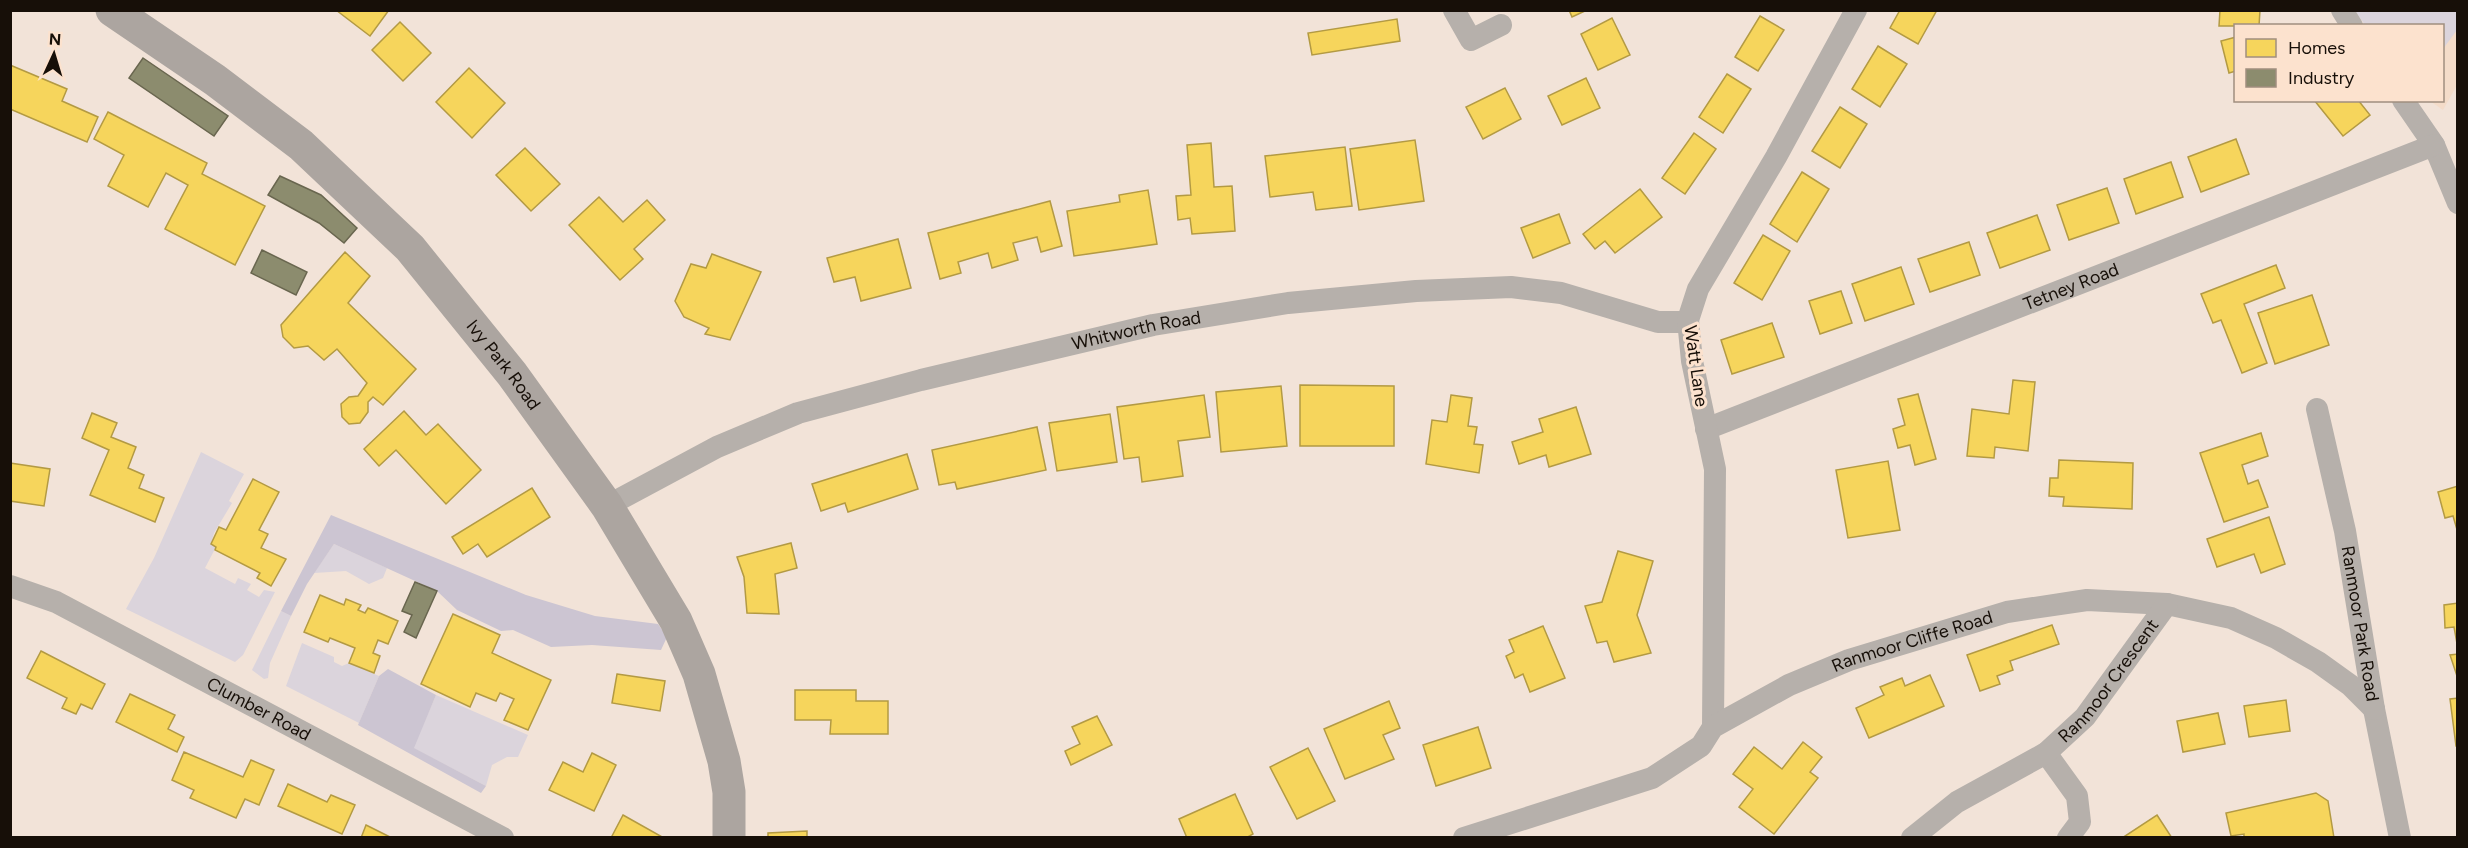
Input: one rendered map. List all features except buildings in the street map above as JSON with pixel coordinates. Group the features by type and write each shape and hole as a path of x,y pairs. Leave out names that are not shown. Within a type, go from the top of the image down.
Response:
{"street":[{"name":"Ivy Park Road","path":"112,10 215,80 302,145 410,248 512,374 607,506 676,621 699,674 724,761 729,792 729,837"},
{"path":"1454,10 1471,40 1501,25"},
{"name":"Watt Lane","path":"1713,727 1715,470 1692,361 1688,322 1698,289 1776,157 1856,10"},
{"path":"2342,10 2351,24"},
{"path":"2404,102 2434,145 2457,203"},
{"name":"Tetney Road","path":"1707,429 2434,145"},
{"name":"Whitworth Road","path":"607,506 717,447 798,413 921,380 1153,325 1288,303 1416,291 1511,287 1561,293 1658,322 1688,322"},
{"name":"Ranmoor Park Road","path":"2317,409 2345,531 2374,710 2400,837"},
{"name":"Clumber Road","path":"10,586 56,602 503,837"},
{"name":"Ranmoor Cliffe Road","path":"1464,837 1652,778 1701,746 1713,727 1789,685 1849,660 2007,612 2087,600 2167,604 2231,618 2276,638 2350,685 2374,710"},
{"name":"Ranmoor Crescent","path":"1912,837 1957,802 2046,753 2085,717 2167,604"},
{"name":"Ranmoor Crescent","path":"2046,753 2077,795 2080,822 2068,837"}],"shaded area":[{"path":"2355,11 2457,11 2457,30 2444,48 2444,24 2364,24"},
{"path":"2457,11 2457,85 2443,110 2431,102 2444,102 2444,24 2372,24"},
{"path":"201,452 244,474 229,501 232,503 214,533 211,544 216,547 205,568 235,584 238,578 251,584 247,590 259,597 264,590 275,592 243,655 235,662 126,609 154,558"},
{"path":"331,515 526,595 595,616 658,624 667,637 661,650 592,645 551,647 513,630 501,631 457,610 437,591 334,544 307,584 291,616 281,611"},
{"path":"334,544 387,568 383,578 369,584 346,571 314,573"},
{"path":"281,611 291,616 270,663 268,678 264,679 252,670"},
{"path":"302,643 334,657 334,662 342,666 349,663 379,676 359,723 286,686"},
{"path":"388,669 436,695 414,748 486,786 481,793 358,725 379,676"},
{"path":"436,695 528,735 518,757 507,757 492,765 486,786 413,748"}]}
